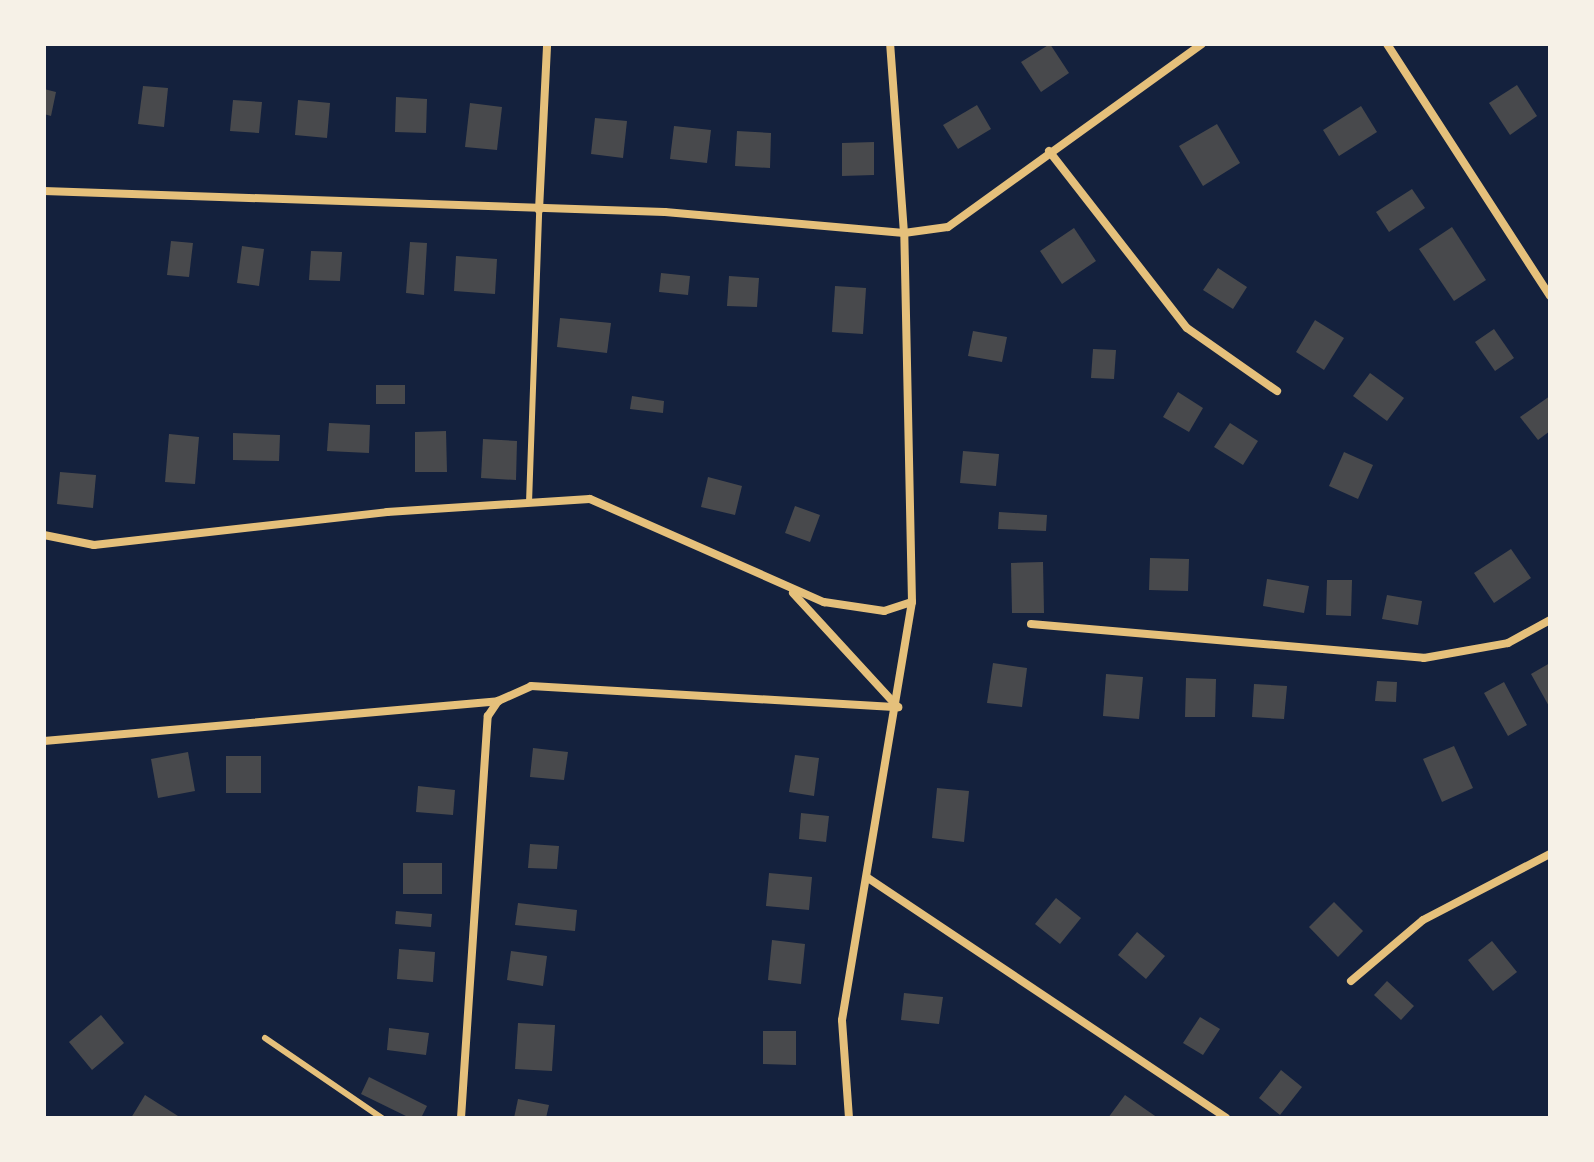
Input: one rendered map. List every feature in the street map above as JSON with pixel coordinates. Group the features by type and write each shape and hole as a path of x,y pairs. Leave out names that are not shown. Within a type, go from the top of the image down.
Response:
{"street":[{"path":"539,210 547,44"},
{"path":"849,1118 842,1020 898,707 912,602 904,233 890,44"},
{"path":"44,191 665,212 904,233 948,227 1049,151 1202,44"},
{"path":"1387,44 1550,296"},
{"path":"1049,151 1187,328 1277,391"},
{"path":"44,535 94,545 387,512 590,499 762,572 792,592 898,707"},
{"path":"792,592 884,611 912,602"},
{"path":"1031,624 1424,658 1508,643 1550,620"},
{"path":"44,741 498,701 531,686 898,707"},
{"path":"461,1118 488,716 498,701"},
{"path":"1351,981 1423,920 1550,854"},
{"path":"868,878 1226,1118"}],"lane":[{"path":"529,503 539,210"},
{"path":"265,1038 382,1118"}],"building":[{"path":"1050,44 1069,73 1041,92 1021,62"},
{"path":"1517,85 1537,116 1510,135 1489,103"},
{"path":"143,86 168,88 164,127 138,124"},
{"path":"44,89 56,92 51,116 44,114"},
{"path":"396,97 427,99 426,133 395,132"},
{"path":"233,100 262,102 259,133 230,131"},
{"path":"298,100 330,103 327,138 295,135"},
{"path":"470,103 502,107 497,150 465,147"},
{"path":"977,105 991,129 958,149 943,125"},
{"path":"1361,106 1377,132 1339,156 1323,130"},
{"path":"595,118 627,121 623,158 591,154"},
{"path":"1217,124 1240,163 1203,186 1179,146"},
{"path":"674,126 711,130 707,163 670,159"},
{"path":"737,131 771,133 770,168 735,166"},
{"path":"874,142 874,175 842,176 842,143"},
{"path":"1412,189 1425,208 1389,232 1376,212"},
{"path":"1452,227 1486,280 1454,301 1419,249"},
{"path":"1074,228 1096,261 1062,284 1040,251"},
{"path":"171,241 193,243 189,277 167,275"},
{"path":"410,242 427,243 424,295 406,293"},
{"path":"242,246 264,249 259,286 237,283"},
{"path":"311,251 342,252 340,281 309,280"},
{"path":"456,256 497,259 495,294 454,291"},
{"path":"1218,268 1247,287 1233,309 1203,290"},
{"path":"661,273 690,276 688,295 659,292"},
{"path":"729,276 759,278 757,307 727,306"},
{"path":"835,286 866,288 863,334 832,332"},
{"path":"560,318 611,323 607,353 557,347"},
{"path":"1315,320 1344,338 1324,370 1296,352"},
{"path":"1494,329 1514,358 1495,371 1475,342"},
{"path":"973,331 1007,337 1002,362 968,356"},
{"path":"1093,349 1116,350 1114,379 1091,378"},
{"path":"1370,373 1404,398 1387,421 1353,396"},
{"path":"376,385 405,385 405,404 376,404"},
{"path":"1178,392 1203,408 1189,432 1163,417"},
{"path":"632,396 664,401 663,413 630,409"},
{"path":"1550,396 1550,431 1538,440 1520,417"},
{"path":"329,423 370,425 369,453 327,451"},
{"path":"1230,423 1258,441 1243,465 1214,447"},
{"path":"446,431 447,472 415,472 415,432"},
{"path":"233,433 280,435 279,461 233,460"},
{"path":"169,434 199,437 195,484 165,482"},
{"path":"483,439 517,441 516,480 481,478"},
{"path":"963,451 999,454 996,486 960,483"},
{"path":"1344,452 1373,465 1358,499 1329,486"},
{"path":"60,472 96,475 93,508 57,504"},
{"path":"708,477 742,486 735,515 701,507"},
{"path":"795,506 820,515 810,542 785,533"},
{"path":"999,512 1047,515 1046,531 998,529"},
{"path":"1511,549 1531,578 1494,603 1474,573"},
{"path":"1150,558 1189,559 1188,591 1149,590"},
{"path":"1043,562 1044,613 1012,613 1011,563"},
{"path":"1267,579 1309,586 1304,613 1263,606"},
{"path":"1327,580 1352,580 1351,616 1326,615"},
{"path":"1387,595 1422,601 1418,625 1382,619"},
{"path":"993,663 1027,668 1022,707 987,703"},
{"path":"1550,663 1550,708 1531,674"},
{"path":"1106,674 1143,677 1139,719 1103,716"},
{"path":"1186,678 1216,679 1215,717 1185,717"},
{"path":"1377,681 1397,682 1396,702 1375,701"},
{"path":"1504,682 1527,725 1508,736 1484,693"},
{"path":"1254,684 1287,686 1284,719 1252,717"},
{"path":"1454,746 1473,788 1442,802 1423,759"},
{"path":"533,748 568,752 564,780 530,777"},
{"path":"188,752 195,791 158,798 151,759"},
{"path":"795,755 819,758 814,796 789,792"},
{"path":"226,756 261,756 261,793 226,793"},
{"path":"418,786 455,790 453,815 416,812"},
{"path":"937,788 969,791 964,842 932,838"},
{"path":"801,813 829,816 826,842 799,839"},
{"path":"530,844 559,846 557,869 528,868"},
{"path":"403,863 442,863 442,894 403,894"},
{"path":"769,873 812,877 809,910 766,906"},
{"path":"1056,898 1081,918 1060,944 1035,924"},
{"path":"1334,902 1363,931 1338,957 1309,927"},
{"path":"518,903 577,910 575,931 515,925"},
{"path":"396,911 432,914 431,927 395,924"},
{"path":"1137,932 1165,956 1146,979 1118,955"},
{"path":"772,940 805,944 801,984 768,980"},
{"path":"1492,941 1517,972 1493,991 1468,960"},
{"path":"399,949 435,952 433,982 397,979"},
{"path":"511,951 547,956 543,986 507,980"},
{"path":"1387,981 1414,1006 1401,1020 1374,995"},
{"path":"904,993 943,997 939,1024 901,1020"},
{"path":"101,1015 124,1043 92,1070 69,1042"},
{"path":"1200,1017 1220,1029 1203,1055 1183,1043"},
{"path":"518,1023 555,1025 552,1071 515,1069"},
{"path":"389,1028 429,1033 426,1055 387,1050"},
{"path":"763,1031 796,1031 796,1065 763,1064"},
{"path":"1281,1070 1302,1087 1280,1115 1259,1098"},
{"path":"369,1077 427,1106 421,1118 410,1118 361,1094"},
{"path":"145,1095 178,1116 177,1118 131,1118"},
{"path":"1125,1095 1158,1118 1108,1118"},
{"path":"518,1099 549,1105 546,1118 514,1118"}]}
